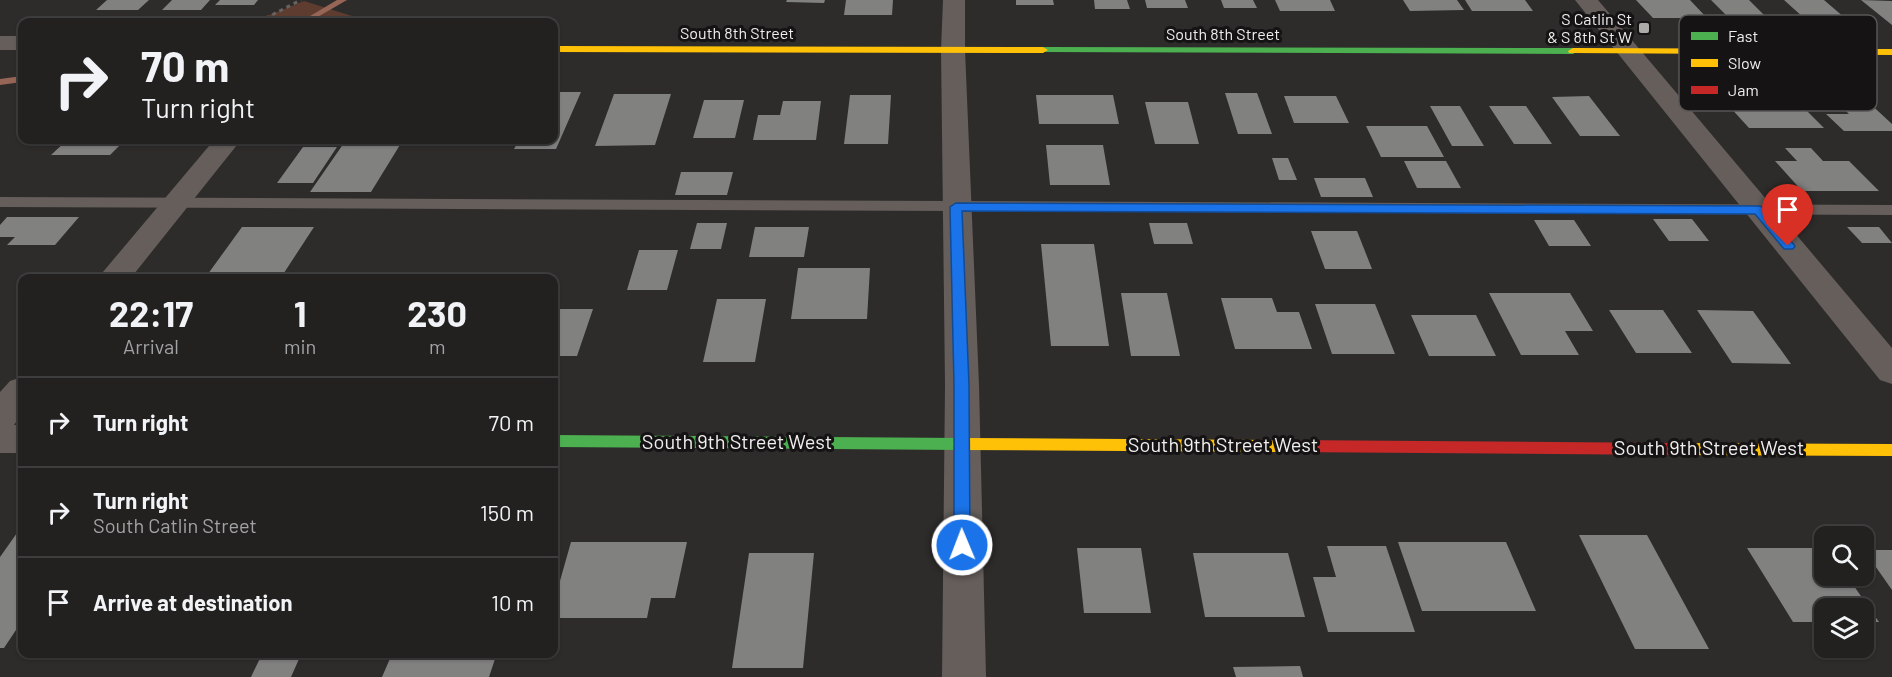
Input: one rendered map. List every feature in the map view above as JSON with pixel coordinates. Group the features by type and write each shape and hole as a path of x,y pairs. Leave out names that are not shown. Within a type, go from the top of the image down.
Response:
{"street":[{"path":"954,0 956,207 962,385 964,677"},
{"path":"1586,0 1892,371"},
{"path":"0,43 18,43"},
{"name":"South 8th Street","path":"558,49 1679,52"},
{"path":"118,274 225,144"},
{"path":"0,417 18,395"},
{"path":"0,439 18,439"},
{"name":"South 9th Street West","path":"558,441 1892,450"}],"lane":[{"path":"0,202 1892,210"}],"path":[{"path":"266,18 300,0"}],"shaded area":[{"path":"304,1 359,18 262,18"}],"building":[{"path":"107,0 149,0 138,10 96,10"},
{"path":"172,0 210,0 201,10 162,10"},
{"path":"220,0 258,0 254,5 215,5"},
{"path":"787,0 825,0 824,3 786,2"},
{"path":"846,0 893,0 892,15 844,15"},
{"path":"1016,0 1053,0 1054,5 1016,5"},
{"path":"1094,0 1127,0 1130,9 1095,9"},
{"path":"1145,0 1185,0 1188,8 1147,8"},
{"path":"1221,0 1253,0 1257,8 1224,8"},
{"path":"1275,0 1330,0 1335,11 1280,11"},
{"path":"1403,0 1457,0 1464,10 1410,11"},
{"path":"1465,0 1525,0 1533,11 1472,11"},
{"path":"1636,0 1690,0 1704,15 1679,15 1679,18 1653,18"},
{"path":"1711,0 1749,0 1764,15 1726,15"},
{"path":"1784,0 1824,0 1842,15 1801,15"},
{"path":"1861,0 1892,1 1892,25"},
{"path":"558,92 581,92 556,149 514,149 517,144 558,144"},
{"path":"1225,93 1257,93 1272,134 1238,134"},
{"path":"614,94 671,94 655,145 595,146"},
{"path":"850,95 891,95 888,144 844,144"},
{"path":"1036,95 1113,95 1119,124 1039,124"},
{"path":"1284,96 1336,96 1349,123 1294,123"},
{"path":"1589,96 1620,136 1580,136 1552,97"},
{"path":"704,100 744,100 735,138 693,138"},
{"path":"783,101 821,101 816,140 753,140 758,115 780,115"},
{"path":"1145,102 1188,102 1199,144 1155,144"},
{"path":"1430,106 1460,106 1484,146 1452,146"},
{"path":"1489,106 1526,106 1552,144 1514,144"},
{"path":"1877,110 1892,124 1892,131 1844,131 1826,114 1849,114 1846,111"},
{"path":"1734,111 1807,111 1824,128 1749,128"},
{"path":"1366,126 1427,126 1444,157 1381,157"},
{"path":"63,144 121,144 110,155 51,155"},
{"path":"343,144 401,144 371,192 310,192"},
{"path":"1046,145 1103,145 1110,185 1050,185"},
{"path":"303,147 337,147 313,183 277,183"},
{"path":"1785,148 1811,148 1823,161 1849,161 1879,191 1802,191 1775,161 1797,161"},
{"path":"1272,158 1288,158 1297,180 1279,180"},
{"path":"1404,161 1446,161 1461,188 1417,188"},
{"path":"681,172 733,172 727,195 675,195"},
{"path":"1314,178 1365,178 1373,197 1321,197"},
{"path":"7,217 79,217 55,245 7,245 15,237 0,237 0,225"},
{"path":"1653,219 1692,219 1709,241 1669,241"},
{"path":"1534,220 1574,220 1591,246 1549,246"},
{"path":"697,223 727,223 721,249 690,249"},
{"path":"1149,223 1187,223 1193,244 1154,244"},
{"path":"242,227 314,227 283,274 208,274"},
{"path":"755,227 809,227 804,257 749,257"},
{"path":"1847,227 1879,227 1892,243 1862,243"},
{"path":"1311,231 1357,231 1372,269 1325,269"},
{"path":"1041,244 1094,244 1109,346 1051,346"},
{"path":"639,250 678,250 667,290 627,290"},
{"path":"798,268 870,268 867,319 791,319"},
{"path":"1121,293 1167,293 1180,356 1131,356"},
{"path":"1489,293 1570,293 1593,331 1565,331 1579,355 1521,355"},
{"path":"1221,298 1272,298 1277,312 1299,312 1312,349 1235,349"},
{"path":"717,299 766,299 755,362 703,362"},
{"path":"1315,304 1375,304 1395,354 1332,354"},
{"path":"558,309 593,309 577,356 558,356"},
{"path":"1609,310 1663,310 1692,353 1636,353"},
{"path":"1697,310 1753,311 1791,364 1732,363"},
{"path":"1411,315 1476,315 1496,356 1429,356"},
{"path":"18,533 18,627 4,648 0,648 0,557"},
{"path":"1579,535 1647,535 1709,649 1635,649"},
{"path":"571,542 687,542 675,598 651,598 647,618 558,618 558,588"},
{"path":"1398,542 1506,542 1536,611 1422,611"},
{"path":"1327,546 1386,546 1415,632 1328,632 1313,577 1336,577"},
{"path":"1077,548 1141,548 1151,613 1084,613"},
{"path":"1747,548 1814,548 1814,586 1854,586 1862,598 1814,598 1814,622 1793,622"},
{"path":"1874,550 1892,550 1892,590 1874,564"},
{"path":"749,553 814,553 803,668 732,668"},
{"path":"1193,553 1288,553 1305,617 1205,617"},
{"path":"260,658 342,658 299,659 291,677 251,677"},
{"path":"390,658 495,658 489,677 382,677"},
{"path":"1300,666 1303,677 1236,677 1233,667"}],"waterway":[{"path":"311,18 343,0"},
{"path":"0,82 18,80"}],"traffic: fast":[{"path":"1043,50 1573,51"},
{"path":"558,441 960,444"}],"traffic: slow":[{"path":"558,49 1043,50"},
{"path":"1573,51 1679,51"},
{"path":"1877,52 1892,52"},
{"path":"960,444 1287,446"},
{"path":"1672,449 1892,450"}],"traffic: jam":[{"path":"1287,446 1672,449"}],"place":[{"name":"S Catlin St & S 8th St W","path":"1644,28"}],"route":[{"path":"962,545 962,385 956,207 1759,210 1788,246"}]}
